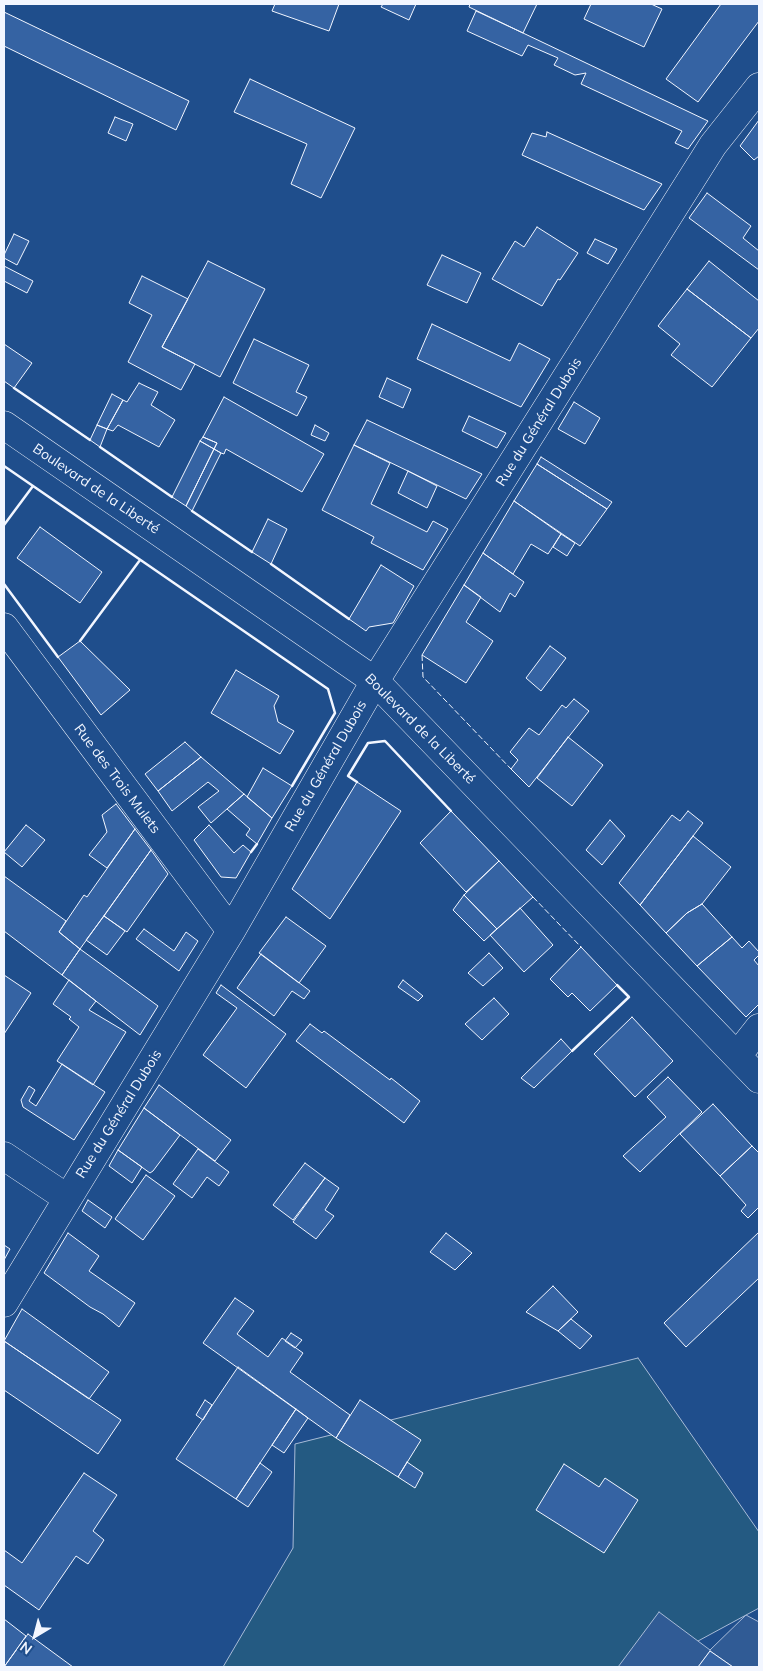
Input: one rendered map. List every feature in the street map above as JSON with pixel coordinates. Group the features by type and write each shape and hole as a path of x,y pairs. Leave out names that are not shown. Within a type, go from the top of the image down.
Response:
{"street":[{"name":"Rue du Général Dubois","path":"4,1303 231,931 376,681 713,145 759,87"},
{"name":"Boulevard de la Liberté","path":"4,425 376,681 759,1079"},
{"name":"Rue des Trois Mulets","path":"4,627 231,931"},
{"path":"737,1056 759,1028"},
{"path":"4,1156 67,1198"}],"shaded area":[{"path":"638,1358 759,1532 759,1608 650,1667 223,1667 293,1548 295,1444"},
{"path":"659,1612 710,1650 746,1615 759,1622 759,1667 733,1667 710,1651 698,1667 618,1667"}],"building":[{"path":"275,4 339,4 329,31 272,11"},
{"path":"383,4 416,4 409,20 381,7"},
{"path":"470,4 537,4 523,33 469,7"},
{"path":"591,4 651,4 662,9 644,47 584,19"},
{"path":"721,4 759,4 759,21 698,102 666,79"},
{"path":"476,11 708,121 688,149 675,143 682,131 581,84 586,73 575,75 554,65 558,58 528,45 522,56 467,31"},
{"path":"4,12 189,101 176,130 4,46"},
{"path":"250,79 355,128 321,198 291,184 307,144 234,112"},
{"path":"115,117 133,124 126,141 108,133"},
{"path":"759,120 759,156 754,160 740,146"},
{"path":"547,132 662,184 644,210 522,155 532,133 546,137"},
{"path":"707,193 751,226 743,238 759,251 759,270 689,218"},
{"path":"537,227 578,253 560,280 558,279 542,306 492,279 515,241 524,247"},
{"path":"14,234 29,241 17,265 4,258"},
{"path":"595,239 617,249 608,264 587,253"},
{"path":"442,255 481,273 467,303 427,285"},
{"path":"208,261 265,289 220,377 162,347"},
{"path":"709,261 759,301 759,328 751,338 687,289"},
{"path":"4,266 33,281 27,293 4,281"},
{"path":"142,276 188,299 162,347 195,364 181,390 128,362 152,315 129,303"},
{"path":"687,289 751,338 712,387 671,355 680,344 658,326"},
{"path":"432,324 510,361 519,343 550,359 521,407 417,359"},
{"path":"254,339 309,365 296,392 307,397 297,416 233,383"},
{"path":"4,344 32,363 14,388 4,381"},
{"path":"387,378 411,389 403,408 379,397"},
{"path":"139,383 158,392 151,405 175,420 159,447 118,425 113,431 107,429 123,400 127,402"},
{"path":"112,394 123,400 107,429 97,425"},
{"path":"224,397 324,454 302,492 226,449 224,454 221,453 214,449 217,443 203,437"},
{"path":"574,402 600,418 585,444 558,429"},
{"path":"469,416 506,433 497,448 462,431"},
{"path":"367,420 482,474 466,499 354,445"},
{"path":"97,425 107,429 100,447 90,440"},
{"path":"315,425 329,433 325,441 311,435"},
{"path":"203,437 217,443 214,449 200,441"},
{"path":"200,441 214,449 186,506 172,497"},
{"path":"354,445 390,463 371,504 427,532 433,521 448,529 423,570 371,543 374,537 322,510"},
{"path":"214,449 221,453 192,511 186,506"},
{"path":"541,457 612,502 607,509 537,464"},
{"path":"537,464 607,509 580,546 514,501"},
{"path":"408,471 437,486 427,508 398,493"},
{"path":"514,501 561,534 548,554 531,544 513,574 483,553"},
{"path":"268,519 287,529 271,564 252,552"},
{"path":"40,527 102,572 80,603 17,558"},
{"path":"561,534 575,543 567,556 553,547"},
{"path":"483,553 524,582 515,597 510,593 500,612 464,585"},
{"path":"381,565 414,586 393,623 369,627 366,631 349,619"},
{"path":"464,585 481,597 466,622 493,641 466,683 422,655"},
{"path":"80,641 130,690 101,715 58,657"},
{"path":"550,646 566,658 541,691 526,678"},
{"path":"236,670 279,696 274,706 278,722 294,731 280,754 211,713"},
{"path":"574,699 589,711 529,787 511,769 518,760 510,752 529,728 539,735 562,705 566,708"},
{"path":"568,737 603,765 572,806 537,778"},
{"path":"185,742 201,757 158,791 145,774"},
{"path":"201,757 244,794 211,823 198,807 219,791 208,782 172,811 158,791"},
{"path":"263,768 292,786 272,818 247,797"},
{"path":"357,782 401,811 330,919 292,889"},
{"path":"244,794 272,818 257,844 246,835 250,829 227,809"},
{"path":"116,804 135,829 107,868 89,855 107,832 102,815"},
{"path":"451,811 499,861 466,892 420,843"},
{"path":"688,811 703,823 640,905 619,883 672,815 680,821"},
{"path":"610,820 625,836 602,865 586,850"},
{"path":"26,825 45,840 22,867 4,852"},
{"path":"209,825 234,853 243,845 251,852 236,878 221,877 194,840"},
{"path":"135,829 151,850 80,949 59,932 84,895 87,897"},
{"path":"693,836 731,867 702,904 687,913 666,933 640,905"},
{"path":"151,850 168,874 127,932 104,916"},
{"path":"499,861 533,897 497,929 464,895"},
{"path":"4,876 66,921 59,932 80,949 62,975 4,931"},
{"path":"464,895 497,929 484,941 453,910"},
{"path":"702,904 732,937 697,966 666,933 687,913"},
{"path":"520,908 553,945 524,972 490,935"},
{"path":"104,916 125,931 107,955 86,940"},
{"path":"286,917 326,946 299,983 259,953"},
{"path":"144,929 174,951 186,932 198,941 179,971 136,939"},
{"path":"732,937 742,948 749,941 759,952 759,955 754,960 759,966 759,1004 746,1017 697,966"},
{"path":"581,947 617,985 590,1011 572,993 568,997 550,979"},
{"path":"80,949 158,1006 140,1035 62,975"},
{"path":"489,953 503,968 483,986 468,973"},
{"path":"261,954 310,991 304,999 292,991 274,1016 237,988"},
{"path":"4,975 31,993 4,1034"},
{"path":"69,980 96,1001 89,1010 126,1032 93,1085 57,1061 79,1027 69,1019 71,1017 53,1004"},
{"path":"403,980 423,996 418,1001 398,987"},
{"path":"221,985 286,1034 246,1088 203,1055 237,1008 216,993"},
{"path":"494,998 509,1014 482,1040 465,1024"},
{"path":"632,1017 673,1061 635,1097 594,1054"},
{"path":"310,1024 322,1033 324,1031 420,1101 404,1123 296,1041"},
{"path":"561,1039 572,1051 534,1088 521,1078"},
{"path":"62,1064 105,1092 74,1140 23,1107 21,1100 29,1086 35,1090 29,1101 36,1106"},
{"path":"668,1077 702,1112 640,1172 623,1156 666,1117 647,1097"},
{"path":"159,1085 231,1140 215,1161 144,1108"},
{"path":"713,1104 752,1146 720,1176 680,1134"},
{"path":"144,1108 180,1135 150,1173 118,1150"},
{"path":"752,1146 759,1153 759,1207 748,1218 741,1211 746,1205 720,1176"},
{"path":"198,1149 229,1172 219,1186 207,1177 192,1198 173,1184"},
{"path":"118,1150 142,1167 132,1183 109,1166"},
{"path":"305,1163 325,1178 293,1220 273,1205"},
{"path":"146,1175 175,1196 143,1240 115,1219"},
{"path":"325,1178 339,1188 325,1210 334,1216 316,1239 293,1222"},
{"path":"88,1200 112,1217 105,1228 82,1211"},
{"path":"759,1232 759,1278 686,1347 664,1323"},
{"path":"68,1233 99,1256 89,1271 135,1303 119,1327 44,1273"},
{"path":"446,1233 472,1253 455,1270 430,1252"},
{"path":"4,1245 10,1249 4,1260"},
{"path":"553,1286 578,1312 558,1331 526,1312"},
{"path":"235,1298 254,1311 237,1334 268,1357 282,1338 303,1353 290,1372 350,1415 336,1438 203,1343"},
{"path":"22,1309 109,1372 89,1399 4,1341"},
{"path":"571,1319 592,1336 580,1349 558,1331"},
{"path":"291,1333 302,1340 295,1348 285,1341"},
{"path":"4,1341 121,1420 98,1454 4,1390"},
{"path":"238,1367 296,1409 236,1499 176,1459"},
{"path":"205,1400 212,1405 203,1420 196,1415"},
{"path":"360,1400 421,1440 398,1477 336,1438"},
{"path":"296,1409 308,1418 284,1453 272,1445"},
{"path":"407,1462 423,1473 415,1488 398,1477"},
{"path":"260,1463 272,1472 248,1507 236,1499"},
{"path":"564,1464 599,1487 605,1478 638,1500 604,1553 536,1510"},
{"path":"84,1473 117,1495 93,1531 104,1540 88,1564 76,1556 39,1610 4,1585 4,1550 22,1563"},
{"path":"4,1619 26,1636 4,1667"},
{"path":"28,1634 73,1667 4,1667"},
{"path":"710,1651 733,1667 698,1667"}],"fence":[{"path":"422,655 423,677 511,769"},
{"path":"533,897 581,947"}],"wall":[{"path":"14,388 90,440"},
{"path":"100,447 172,497"},
{"path":"4,466 328,689 335,713 292,786"},
{"path":"4,525 33,486"},
{"path":"192,511 252,552"},
{"path":"80,641 140,560"},
{"path":"271,564 349,619"},
{"path":"4,584 58,657"},
{"path":"357,782 348,776 368,743 385,741 451,811"},
{"path":"251,852 257,844"},
{"path":"572,1051 629,997 617,985"}]}
